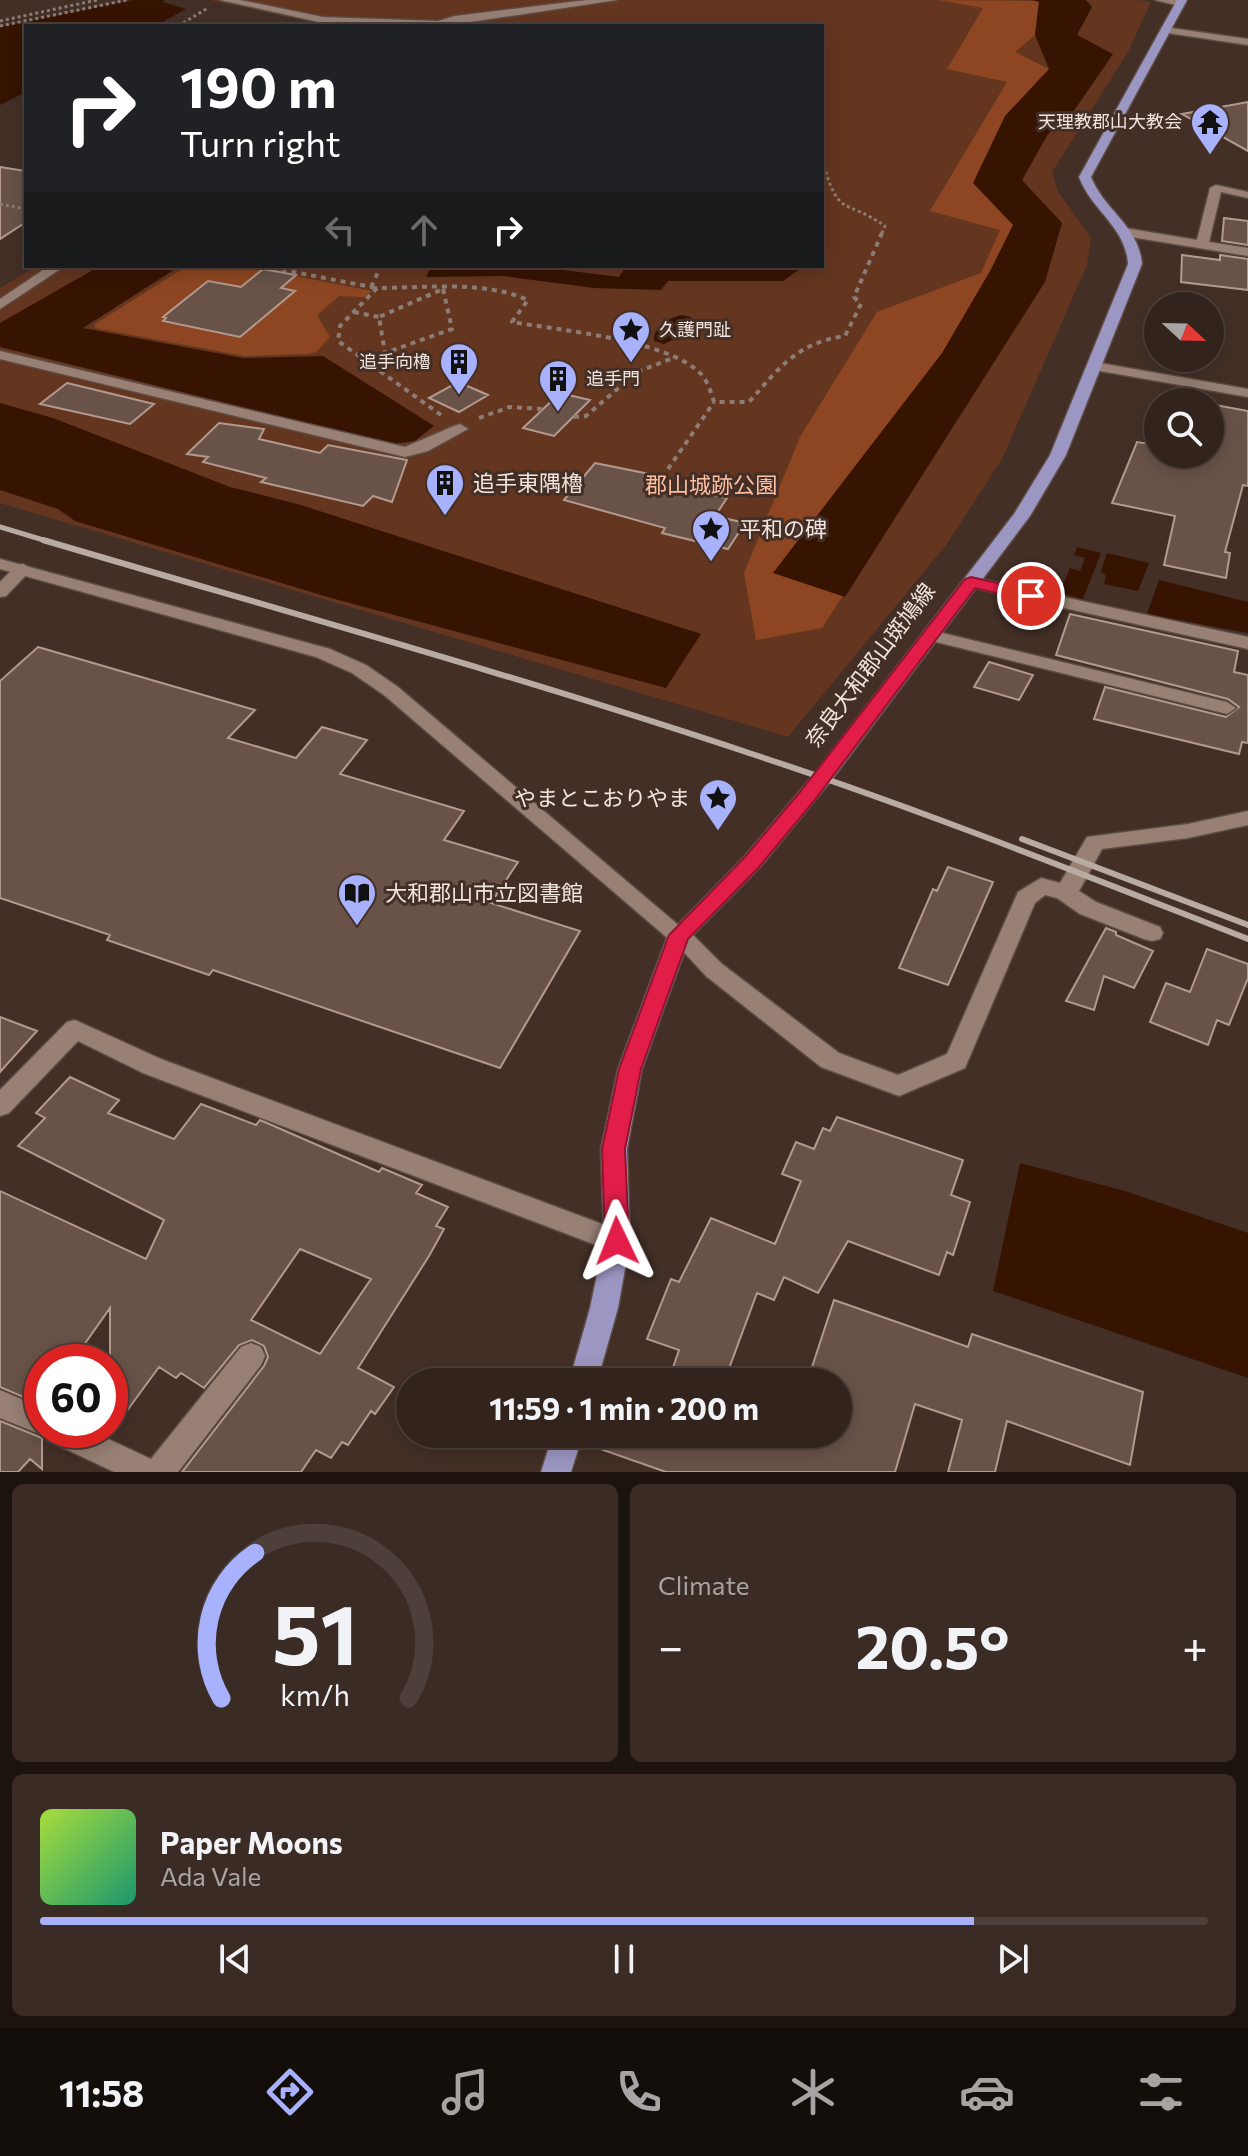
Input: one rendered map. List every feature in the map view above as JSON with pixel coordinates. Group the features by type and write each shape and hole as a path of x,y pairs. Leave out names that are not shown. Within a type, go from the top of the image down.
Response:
{"main road":[{"name":"奈良大和郡山斑鳩線","path":"587,1368 604,1308 617,1241 614,1149 630,1069 679,935 752,862 807,796 1021,516 1049,472 1135,264 1134,249 1125,232 1089,188 1085,177 1181,2"},
{"path":"564,1470 566,1448"}],"street":[{"path":"441,24 564,4 612,0"},
{"path":"1160,0 1181,2"},
{"path":"222,1 323,20 413,24"},
{"path":"0,305 55,268"},
{"path":"0,355 405,452 422,448 460,429"},
{"path":"0,564 323,653 359,669 391,691 679,935 714,970 830,1060 899,1086 956,1061 1026,898 1041,886 1064,892 1088,908 1152,933"},
{"path":"0,592 23,569"},
{"path":"971,582 1248,643"},
{"path":"1064,892 1074,883 1095,842 1188,831 1248,818"},
{"path":"0,1106 75,1029 152,1066 617,1241"},
{"path":"159,1472 251,1356"},
{"path":"0,1404 24,1415"},
{"path":"96,1448 147,1472"}],"lane":[{"path":"1164,30 1248,42"},
{"path":"1202,245 1216,188 1248,195"},
{"path":"1125,232 1248,252"},
{"path":"1094,366 1248,393"},
{"path":"930,635 1227,708"}],"path":[{"path":"0,23 97,0"},
{"path":"0,23 127,0"},
{"path":"182,24 222,1"},
{"path":"85,3 92,7"},
{"path":"714,402 749,402 802,345 845,336 861,304 854,297 885,226 873,217 853,211 834,197 824,166"},
{"path":"0,204 24,209"},
{"path":"272,268 377,288 490,289 522,295 528,300 527,306 512,322 663,351 698,371 708,385 714,402"},
{"path":"371,287 380,268"},
{"path":"377,288 340,326 338,341 460,429 495,408 522,405 543,409"},
{"path":"354,312 379,317 443,289"},
{"path":"379,317 385,353 452,329 443,289"},
{"path":"574,417 586,416 637,372 674,358"},
{"path":"668,469 714,402"}],"green space":[{"name":"郡山城跡公園","path":"210,0 1151,2 1128,52 1052,172 1058,191 1091,238 1087,265 1002,459 946,545 788,737 0,503 0,288 34,268 824,268 824,24 324,23"}],"shaded area":[{"path":"133,0 165,0 163,2 186,9 159,24 24,24 24,93 0,105 0,27"},
{"path":"938,0 1039,1 1035,35 1015,52 1049,69 989,187 1050,223 1042,287 822,628 756,640 744,573 800,437 877,312 981,273 1000,230 930,211 1007,82 947,69 983,8"},
{"path":"1032,0 1086,0 1092,7 1077,35 1113,54 1069,118 1048,134 1022,180 1062,223 1045,282 845,597 773,573 942,353 1013,225 973,183 1005,116 1049,69 1035,35 1039,2"},
{"path":"96,268 177,268 83,328 243,358 323,356 434,426 415,441 393,444 0,347 0,323"},
{"path":"184,268 255,268 372,291 364,297 339,296 317,315 330,337 316,352 308,354 244,356 95,328 95,324"},
{"path":"430,268 547,268 619,277 625,268 801,268 783,281 668,281 661,290 594,288 503,276 426,277"},
{"path":"681,315 691,317 693,322 682,335 664,344 654,341 662,324"},
{"path":"0,403 53,418 230,487 301,505 701,634 666,688 331,598 75,521 58,509 0,490"},
{"path":"1077,547 1101,553 1083,599 1060,593 1070,568 1080,571 1085,558 1074,555"},
{"path":"1107,553 1149,563 1138,591 1104,584 1106,576 1101,571"},
{"path":"1159,580 1248,602 1248,633 1147,614"},
{"path":"1020,1163 1125,1191 1248,1233 1248,1378 993,1291"}],"building":[{"path":"1248,102 1248,151 1182,114"},
{"path":"0,167 24,171 24,223 0,239"},
{"path":"1224,218 1248,221 1248,245 1222,241"},
{"path":"1182,255 1220,260 1220,255 1248,259 1248,290 1181,282"},
{"path":"263,269 296,275 281,288 295,291 240,337 163,321 166,318 163,317 208,281 241,287"},
{"name":"追手向櫓","path":"458,382 488,395 459,412 429,398"},
{"path":"67,383 154,404 130,424 40,404"},
{"name":"追手門","path":"560,393 590,400 554,436 523,428"},
{"path":"1224,407 1248,411 1248,486 1243,485 1225,552 1230,553 1226,578 1164,565 1175,516 1112,503 1137,442 1144,443 1144,468 1224,468"},
{"path":"219,423 264,429 259,439 320,453 328,445 407,460 392,502 373,496 363,506 261,482 266,478 203,462 208,457 187,454"},
{"path":"595,463 679,480 674,486 727,498 715,516 745,523 728,549 662,533 665,528 564,500"},
{"path":"1070,614 1238,651 1234,672 1248,675 1248,743 1242,742 1239,754 1094,719 1105,687 1226,717 1239,707 1228,699 1056,655"},
{"path":"38,647 255,710 228,738 296,758 322,727 367,740 340,774 464,811 444,840 518,862 491,903 580,931 500,1068 213,970 209,975 107,940 110,935 0,898 0,681"},
{"path":"989,662 1033,675 1019,700 974,687"},
{"path":"948,867 993,882 948,985 899,968 933,889 937,891"},
{"path":"1106,928 1153,951 1134,988 1104,976 1094,1010 1066,1001"},
{"path":"1207,949 1248,964 1248,978 1229,1025 1217,1020 1208,1045 1150,1022 1166,983 1190,992"},
{"path":"0,1017 37,1031 0,1072"},
{"path":"70,1077 119,1100 108,1113 174,1139 201,1104 256,1125 260,1120 379,1172 382,1168 422,1185 416,1193 448,1207 436,1226 444,1229 429,1256 358,1368 394,1387 375,1414 371,1411 348,1445 342,1442 331,1458 316,1450 301,1472 182,1472 264,1366 268,1357 264,1346 252,1340 239,1345 204,1388 181,1373 176,1378 159,1367 128,1409 128,1344 110,1344 110,1308 85,1344 24,1344 24,1397 0,1387 0,1191 146,1259 164,1220 18,1146 45,1118 36,1113","holes":["300,1249 371,1279 320,1354 251,1320"]},
{"path":"837,1117 963,1160 951,1195 970,1202 953,1255 947,1252 939,1275 848,1241 818,1293 784,1277 774,1300 757,1293 729,1368 673,1368 679,1350 647,1339 671,1279 679,1282 711,1218 775,1244 801,1181 782,1174 796,1142 814,1149 823,1128 830,1131"},
{"path":"834,1300 968,1347 972,1334 1143,1392 1130,1465 1007,1421 995,1472 948,1472 962,1420 915,1404 895,1472 666,1472 597,1448 852,1448 852,1368 812,1367"},
{"path":"0,1421 24,1431 24,1448 42,1448 42,1469 30,1459 18,1472 0,1472"}],"railway":[{"path":"0,527 50,542"},
{"path":"43,540 487,670 752,754 940,820 1248,939"},
{"path":"1022,839 1248,925"}],"place":[{"name":"天理教郡山大教会","path":"1210,156"},
{"name":"久護門趾","path":"631,364"},
{"name":"追手向櫓","path":"459,396"},
{"name":"追手門","path":"558,413"},
{"name":"追手東隅櫓","path":"445,517"},
{"name":"平和の碑","path":"711,563"},
{"name":"やまとこおりやま","path":"718,832"},
{"name":"大和郡山市立図書館","path":"357,927"}],"route":[{"path":"617,1241 614,1149 630,1069 679,935 752,862 823,777 971,582 1031,596"}]}
